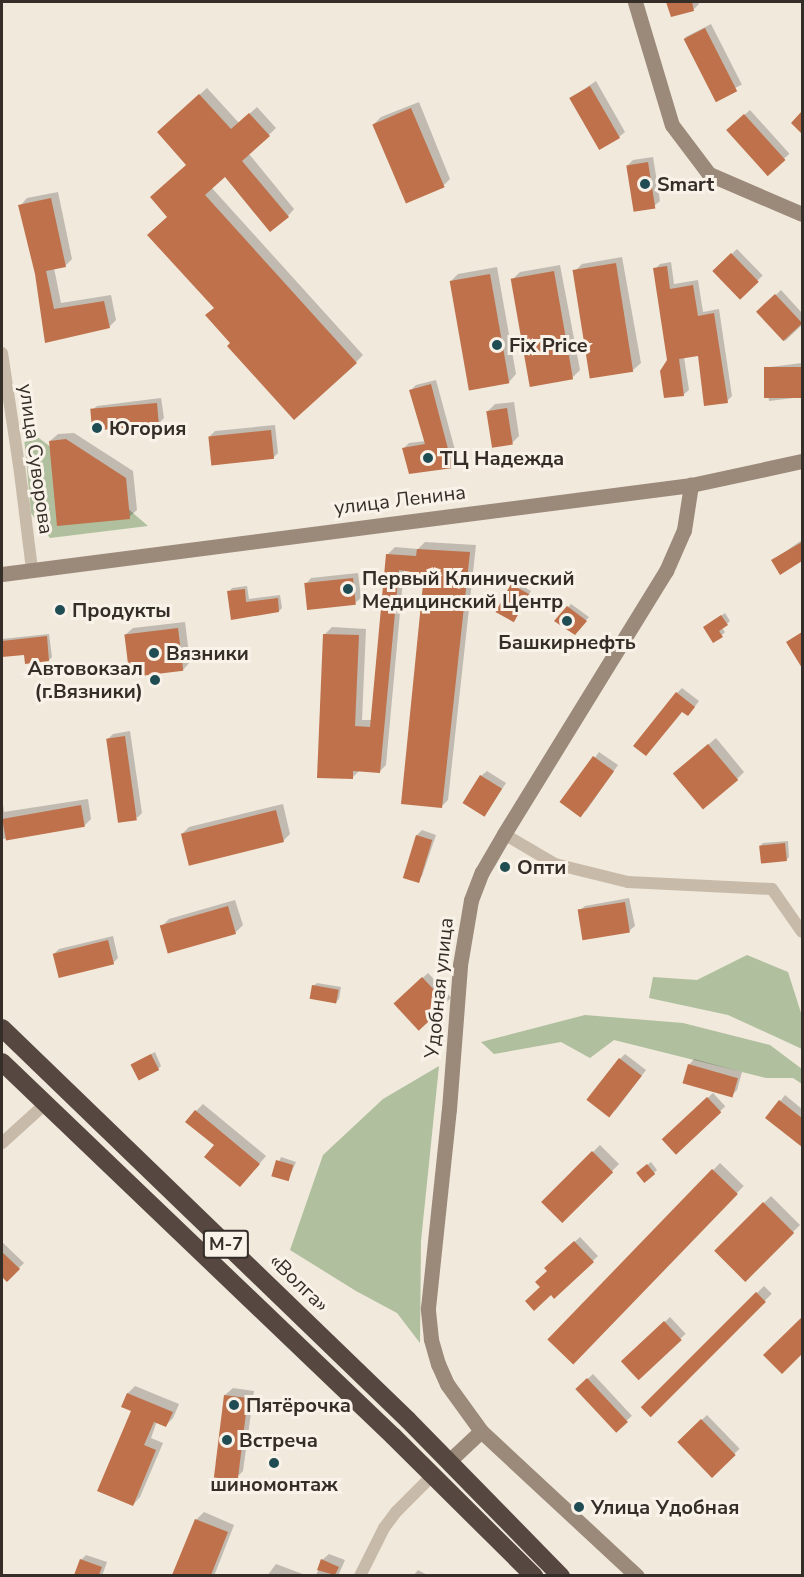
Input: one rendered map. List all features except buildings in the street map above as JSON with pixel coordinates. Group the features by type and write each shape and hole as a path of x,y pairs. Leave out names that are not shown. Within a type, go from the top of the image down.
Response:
{"highway":[{"name":"«Волга»","path":"2,1028 561,1575"},
{"name":"М-7","path":"2,1062 534,1575"},
{"path":"432,1476 448,1462"}],"main road":[{"path":"635,2 672,125 709,174 802,214"},
{"name":"улица Ленина","path":"2,574 691,485 802,461"},
{"name":"Удобная улица","path":"637,1575 481,1431 447,1384 438,1364 431,1339 428,1308 465,930 471,900 482,872 504,834 666,572 684,530 691,485"},
{"path":"448,1462 481,1431"}],"street":[{"name":"улица Суворова","path":"2,353 32,570"},
{"path":"504,834 555,864 628,882 772,889 802,932"},
{"path":"2,1143 44,1105"},
{"path":"360,1575 384,1528 397,1511 432,1476"}],"green space":[{"path":"23,426 97,482 148,526 50,538 31,513"},
{"path":"747,955 788,972 802,1016 802,1049 728,1015 649,998 653,977 697,980"},
{"path":"585,1015 683,1023 770,1045 802,1069 802,1084 793,1078 766,1078 614,1040 590,1058 561,1042 494,1054 481,1042"},
{"path":"439,1066 421,1241 420,1343 397,1313 356,1291 290,1250 323,1155 383,1099"}],"place":[{"name":"Smart","path":"645,184"},
{"name":"Fix Price","path":"497,345"},
{"name":"Югория","path":"97,428"},
{"name":"ТЦ Надежда","path":"428,458"},
{"name":"Первый Клинический Медицинский Центр","path":"348,589"},
{"name":"Продукты","path":"60,610"},
{"name":"Башкирнефть","path":"567,621"},
{"name":"Вязники","path":"154,653"},
{"name":"Автовокзал (г.Вязники)","path":"155,680"},
{"name":"Опти","path":"505,867"},
{"name":"Пятёрочка","path":"234,1405"},
{"name":"Встреча","path":"227,1440"},
{"name":"шиномонтаж","path":"274,1463"},
{"name":"Улица Удобная","path":"579,1507"}]}
